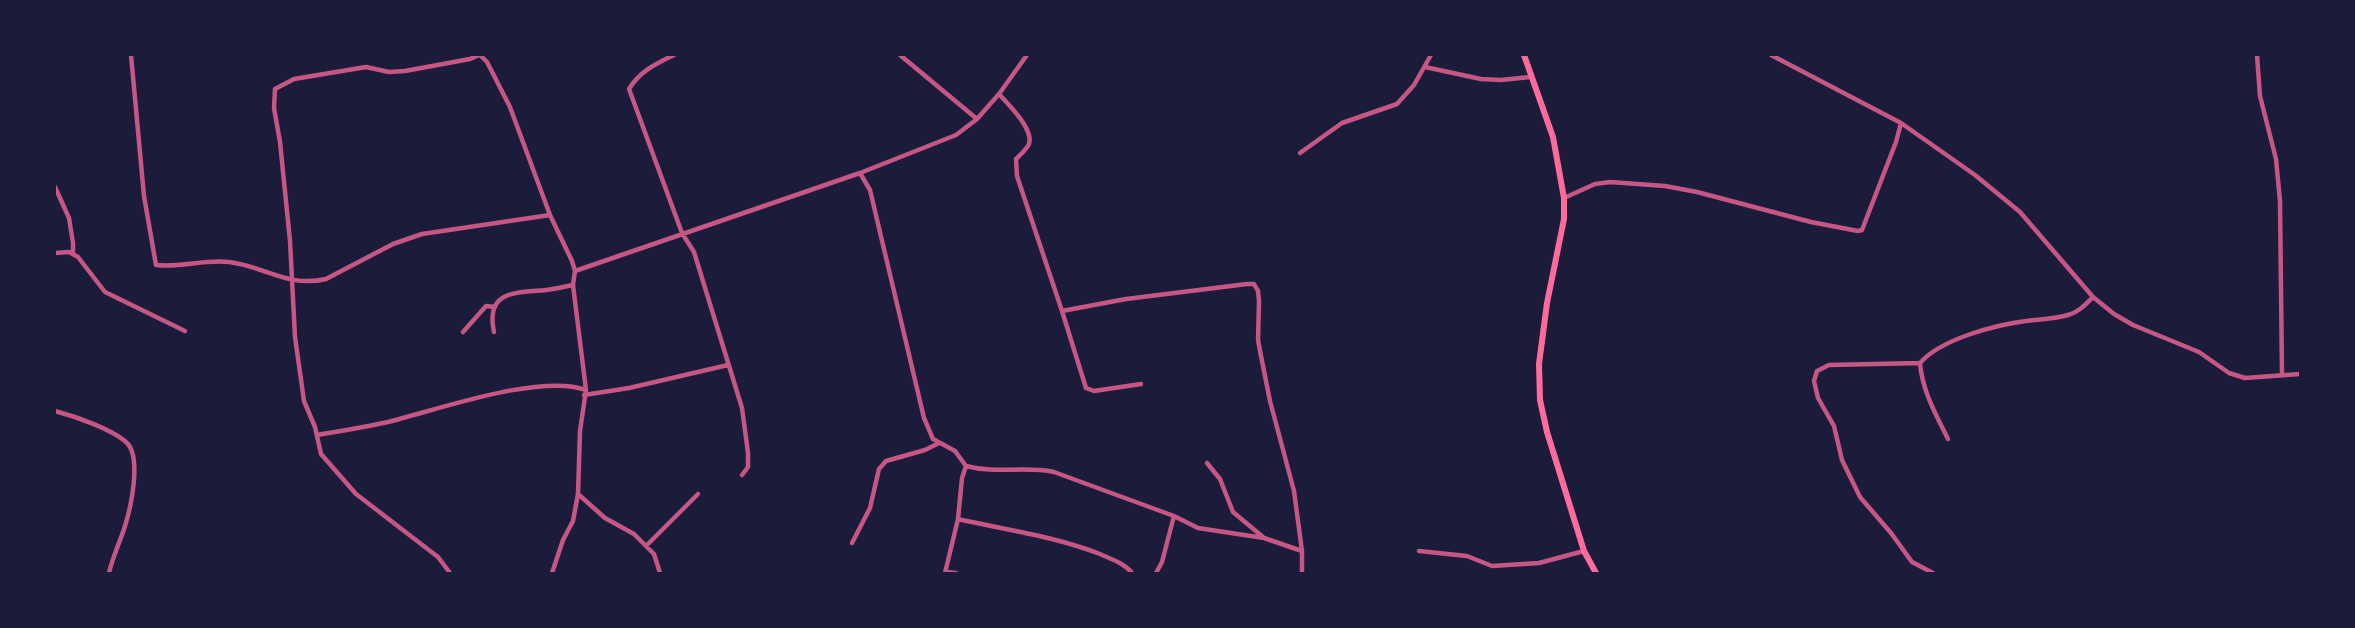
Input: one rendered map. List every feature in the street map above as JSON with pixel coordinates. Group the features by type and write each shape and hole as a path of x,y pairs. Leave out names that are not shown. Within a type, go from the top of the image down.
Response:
{"main road":[{"path":"1524,55 1530,77 1553,136 1564,198 1564,219 1547,303 1539,364 1540,400 1547,432 1584,551 1596,573"}],"street":[{"path":"131,55 144,196 155,265 230,262 304,282 326,279 393,244 422,234 550,214"},
{"path":"450,573 438,557 386,519 356,494 322,454 304,401 295,337 280,142 274,108 275,89 294,79 366,67 389,72 405,71 470,59 480,55 487,62 510,107 550,214 575,271 573,285 585,393 580,432 578,494 573,520 563,540 552,573"},
{"path":"674,55 652,66 636,77 629,89 682,233 694,252 742,408 748,453 748,467 742,476"},
{"path":"900,55 977,119"},
{"path":"575,271 860,173 956,135 977,119 999,94 1027,55"},
{"path":"1300,153 1342,123 1397,104 1406,96 1431,55"},
{"path":"1770,55 1901,123 1974,175 2020,212 2093,297 2133,325 2199,352 2229,372 2246,378 2300,374"},
{"path":"2257,55 2260,96 2276,159 2280,202 2282,376"},
{"path":"1425,67 1481,79 1530,77"},
{"path":"999,94 1021,120 1030,137 1029,144 1016,159 1017,176 1086,388 1094,391 1141,384"},
{"path":"1564,198 1595,184 1610,182 1665,186 1697,192 1811,222 1858,231 1862,230 1896,142 1901,123"},
{"path":"860,173 870,190 924,418 933,439 955,450 966,466 979,470 1002,472 1042,469 1054,472 1174,516 1205,530 1264,538 1302,551"},
{"path":"55,187 69,218 74,243 73,254"},
{"path":"55,253 69,252 73,254 104,292 185,331"},
{"path":"1062,311 1171,293 1254,284 1258,291 1259,300 1258,340 1260,356 1294,491 1302,551 1302,573"},
{"path":"494,332 492,317 500,299 512,292 573,285"},
{"path":"1948,439 1928,399 1921,376 1920,363 1928,354 1962,338 2025,321 2069,315 2080,310 2093,297"},
{"path":"463,332 486,306 495,307"},
{"path":"1920,363 1829,365 1817,371 1814,381 1818,398 1834,426 1842,460 1854,481 1860,497 1891,532 1912,562 1933,573"},
{"path":"317,435 388,422 490,395 540,387 568,386 585,393 629,388 728,365"},
{"path":"55,411 77,416 102,428 128,444 134,459 135,475 126,526 113,555 109,573"},
{"path":"852,543 870,508 879,470 886,461 924,450 939,443"},
{"path":"1207,463 1220,479 1233,512 1264,538"},
{"path":"956,573 945,572 958,519 962,478 966,466"},
{"path":"578,494 605,518 634,534 654,554 660,573"},
{"path":"646,546 698,494"},
{"path":"1156,573 1162,562 1174,516"},
{"path":"958,519 1066,541 1114,560 1128,568 1132,573"},
{"path":"1419,551 1467,556 1492,566 1539,563 1584,551"}]}
